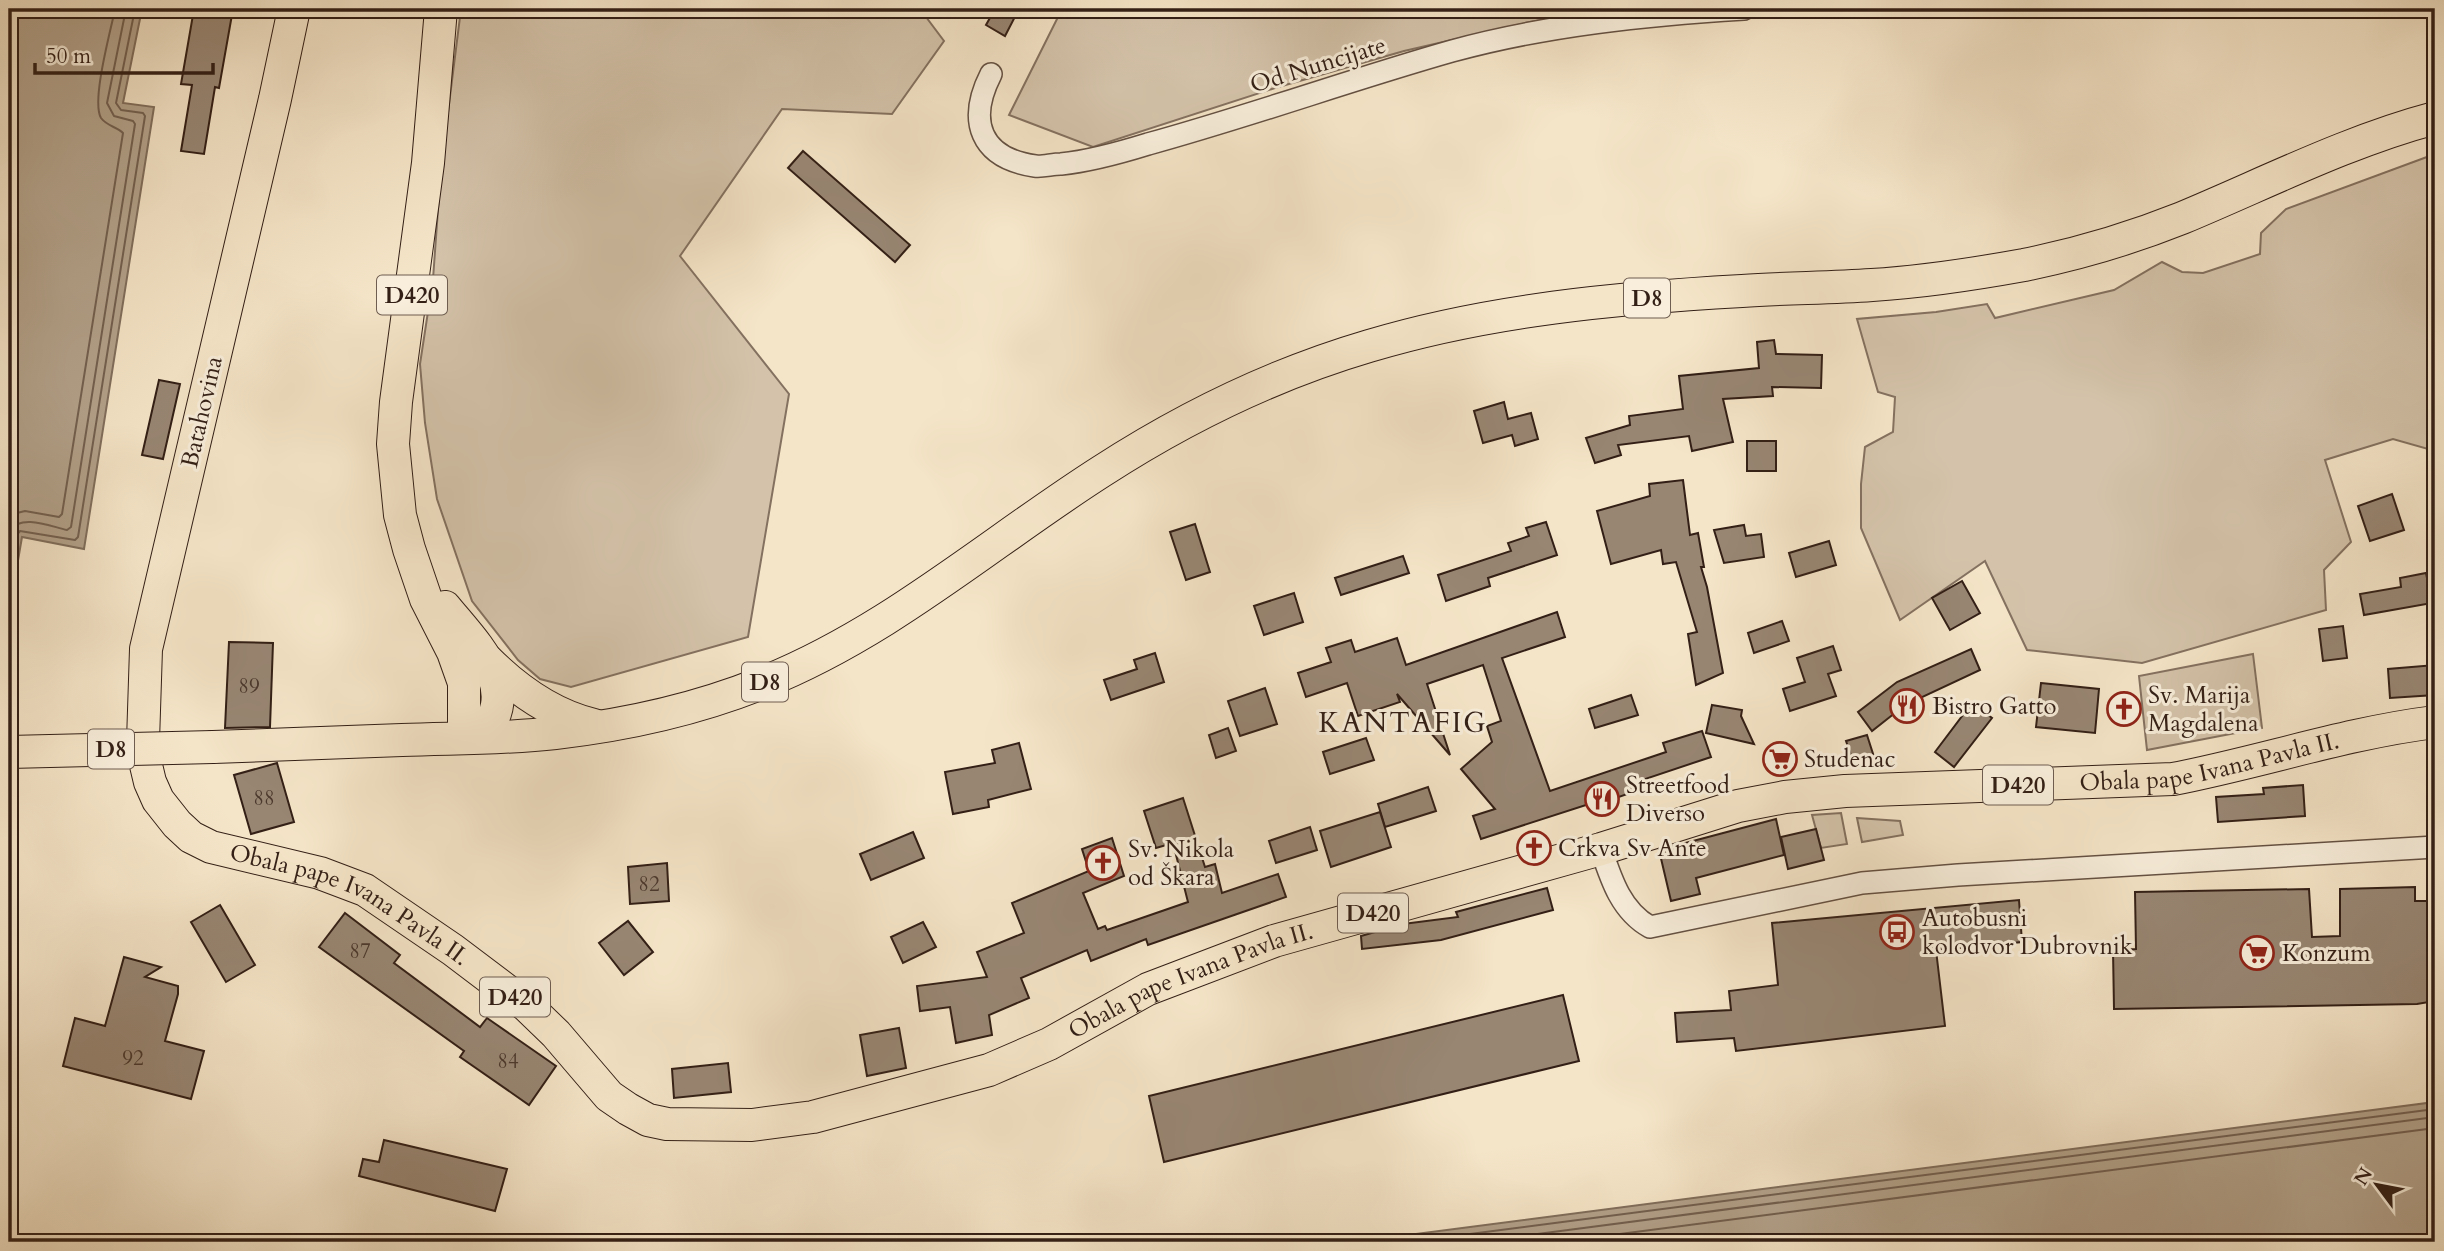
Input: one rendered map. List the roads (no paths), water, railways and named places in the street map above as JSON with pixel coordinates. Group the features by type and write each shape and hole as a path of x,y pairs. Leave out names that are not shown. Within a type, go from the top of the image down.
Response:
{"main road":[{"name":"Batahovina","path":"167,813 150,782 145,761 143,741 146,649 294,9"},
{"name":"D420","path":"420,579 486,659 497,684 498,704 492,725 473,737 460,670 434,617 420,579 400,515 393,444 396,402 428,163 441,9"},
{"name":"D8","path":"9,752 551,734 677,711 766,682 813,660 917,600 1098,473 1160,435 1222,403 1300,369 1358,349 1529,311 1640,298 1876,285 1928,280 2025,264 2088,250 2141,233 2404,126 2435,118"},
{"path":"486,659 509,681 544,705 574,720 599,727"},
{"name":"Obala pape Ivana Pavla II.","path":"167,813 191,837 211,847 320,873 365,890 453,950 527,1006 556,1034 610,1096 628,1110 648,1120 667,1124 752,1125 813,1117 989,1070 1049,1044 1148,989 1275,941 1601,849 1738,806 1785,797 1895,789 2173,779 2364,734 2435,722"}],"street":[{"name":"Od Nuncijate","path":"991,74 983,90 979,114 981,134 989,146 1009,160 1037,166 1089,161 1454,51 1536,32 1652,15 1744,9"},
{"path":"1601,849 1612,882 1636,920 1650,927 1862,883 1970,874 2435,847"}],"water":[{"path":"9,9 142,9 123,103 154,107 84,549 22,537 9,613"},
{"path":"2435,1102 2435,1242 1354,1242"}],"place":[{"name":"Bistro Gatto","path":"1907,706"},
{"name":"Sv. Marija Magdalena","path":"2124,709"},
{"name":"Studenac","path":"1780,759"},
{"name":"Streetfood Diverso","path":"1602,799"},
{"name":"Crkva Sv Ante","path":"1534,848"},
{"name":"Sv. Nikola od Škara","path":"1103,863"},
{"name":"Autobusni kolodvor Dubrovnik","path":"1897,932"},
{"name":"Konzum","path":"2257,953"}],"district":[{"name":"KANTAFIG","path":"1403,723"}]}
